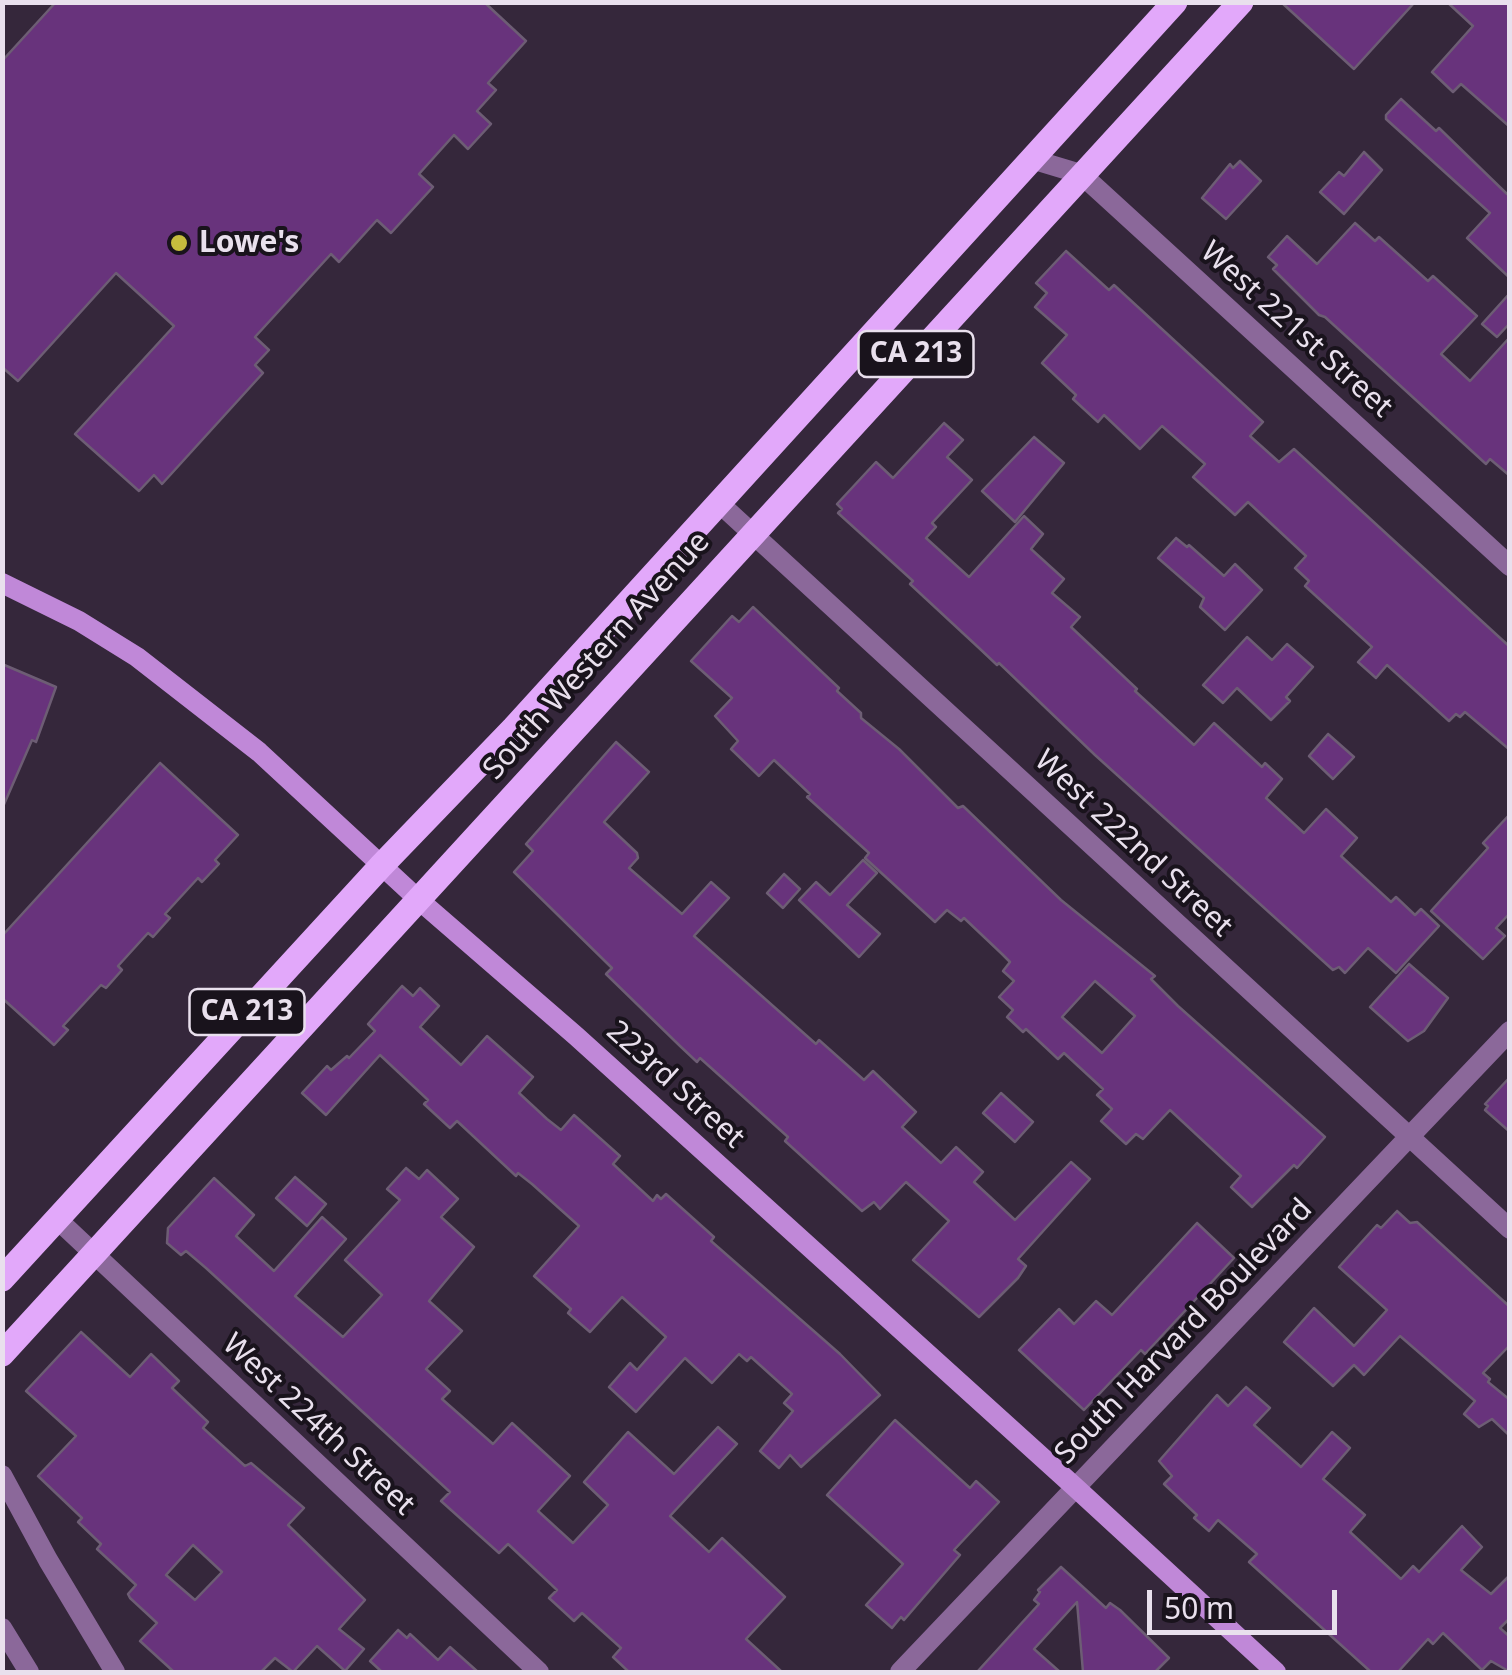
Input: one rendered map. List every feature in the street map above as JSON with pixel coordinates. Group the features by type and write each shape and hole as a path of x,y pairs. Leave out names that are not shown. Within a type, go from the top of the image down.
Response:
{"main road":[{"name":"South Western Avenue","path":"2,1280 380,866 514,728 1175,2"},
{"name":"South Western Avenue","path":"2,1354 1240,2"},
{"name":"223rd Street","path":"2,582 91,628 208,709 259,752 380,866 576,1036 1276,1672"}],"street":[{"name":"West 221st Street","path":"1030,159 1081,174 1510,566"},
{"name":"West 222nd Street","path":"718,502 1510,1229"},
{"name":"South Harvard Boulevard","path":"900,1672 1510,1031"},
{"name":"West 224th Street","path":"57,1219 539,1672"},
{"path":"2,1475 115,1672"},
{"path":"2,1628 29,1672"}],"building":[{"name":"Lowe's","path":"56,2 484,2 526,41 488,83 496,90 477,111 491,124 468,149 454,135 419,174 433,187 391,233 377,220 339,262 331,254 255,337 269,350 255,365 263,373 162,484 154,475 139,491 75,434 174,326 116,273 18,381 2,367 2,61"},
{"path":"1281,2 1415,2 1354,69"},
{"path":"1447,2 1510,2 1510,127 1461,84 1453,92 1432,72 1473,26"},
{"path":"1401,99 1436,131 1439,128 1507,194 1510,192 1510,278 1467,238 1490,213 1386,119"},
{"path":"1364,152 1382,170 1344,214 1320,192 1339,172 1344,176"},
{"path":"1240,161 1261,181 1226,219 1202,198 1230,164 1233,168"},
{"path":"1355,223 1375,241 1379,237 1428,281 1433,276 1477,316 1441,354 1470,381 1510,337 1510,476 1490,459 1486,464 1273,269 1277,265 1268,257 1287,236 1317,264"},
{"path":"1066,251 1109,290 1114,285 1263,422 1250,436 1279,462 1294,449 1510,647 1510,750 1465,712 1449,721 1387,665 1376,678 1358,662 1372,647 1305,586 1309,581 1295,568 1306,556 1248,502 1235,515 1193,477 1205,464 1162,426 1140,449 1104,415 1098,422 1073,399 1076,395 1042,363 1067,335 1035,307 1047,293 1036,283"},
{"path":"1510,293 1510,323 1497,337 1482,324"},
{"path":"944,423 963,440 947,457 972,480 932,523 936,527 926,538 969,577 1024,516 1043,534 1031,549 1064,579 1052,593 1080,617 1071,627 1135,691 1194,745 1214,723 1262,767 1265,763 1282,779 1266,798 1304,833 1326,809 1357,838 1341,856 1391,902 1396,897 1415,915 1421,909 1439,926 1396,973 1368,948 1345,973 1339,967 1333,970 997,665 838,513 842,509 837,504 876,462 893,478"},
{"path":"1034,437 1064,463 1015,522 982,491"},
{"path":"1176,538 1224,576 1235,564 1262,590 1225,630 1200,607 1204,598 1158,558"},
{"path":"753,607 839,688 837,691 861,713 861,718 899,749 958,808 963,806 1061,900 1155,976 1151,979 1178,1006 1325,1137 1297,1168 1294,1165 1252,1207 1231,1187 1241,1176 1170,1110 1143,1139 1136,1134 1126,1144 1101,1121 1112,1109 1097,1095 1103,1089 1064,1053 1058,1059 1007,1017 1013,1010 999,997 1014,981 1003,971 1010,962 964,918 961,921 947,910 935,922 865,858 869,853 807,797 810,794 774,760 759,776 731,749 738,741 715,716 732,698 691,661 732,616 739,622","holes":["1095,981 1135,1016 1102,1053 1062,1017"]},
{"path":"1247,637 1272,660 1287,644 1313,667 1286,697 1290,701 1271,720 1237,688 1223,703 1203,685"},
{"path":"2,664 56,687 36,742 32,740 2,809"},
{"path":"1328,734 1354,757 1333,779 1309,756"},
{"path":"616,742 649,772 604,822 637,853 638,858 629,868 682,914 711,882 729,898 694,936 816,1044 819,1040 864,1080 873,1071 916,1112 902,1127 941,1163 956,1147 983,1172 974,1182 1015,1220 1071,1162 1090,1179 1018,1259 1026,1266 1018,1278 979,1317 913,1260 949,1221 906,1182 880,1209 874,1202 862,1211 785,1141 788,1137 700,1058 697,1062 606,974 612,968 514,872 533,851 526,844"},
{"path":"160,763 238,835 215,860 219,864 202,882 198,878 165,914 170,918 153,937 148,933 118,966 122,970 106,988 101,985 63,1026 68,1030 54,1045 2,998 2,936"},
{"path":"1510,814 1510,913 1496,928 1505,936 1483,959 1431,911 1488,848 1483,843"},
{"path":"863,860 877,873 847,905 880,934 859,957 799,900 816,882 830,895"},
{"path":"784,874 800,889 783,908 767,893"},
{"path":"1409,964 1448,998 1424,1031 1408,1041 1370,1007"},
{"path":"402,986 413,996 420,988 439,1006 420,1027 461,1065 487,1036 533,1077 519,1093 547,1119 561,1130 574,1115 620,1156 613,1164 653,1201 657,1195 661,1199 666,1194 714,1237 711,1241 840,1354 880,1395 801,1467 790,1455 779,1468 760,1451 793,1411 784,1403 792,1394 751,1357 747,1361 739,1354 712,1383 685,1358 636,1412 609,1387 630,1363 637,1370 666,1337 622,1297 590,1332 534,1276 579,1226 532,1184 518,1173 516,1176 457,1121 450,1128 424,1104 428,1100 380,1055 326,1115 302,1093 327,1066 331,1070 349,1058 375,1031 368,1024"},
{"path":"1510,1077 1510,1132 1485,1110 1485,1104"},
{"path":"1001,1093 1033,1122 1015,1142 983,1113"},
{"path":"406,1168 419,1179 427,1170 458,1199 441,1217 474,1247 429,1301 462,1331 426,1369 450,1391 442,1399 493,1444 512,1423 570,1476 538,1511 573,1543 608,1505 584,1482 628,1432 674,1474 718,1427 737,1444 670,1516 709,1552 722,1538 785,1597 746,1639 782,1672 629,1672 613,1657 621,1648 582,1613 574,1621 549,1598 557,1590 508,1544 499,1553 441,1501 450,1492 206,1268 186,1251 181,1255 167,1243 168,1228 214,1178 254,1215 236,1236 274,1271 322,1217 346,1239 295,1296 343,1337 382,1295 345,1260 400,1200 387,1189"},
{"path":"295,1177 326,1204 307,1226 276,1198"},
{"path":"1397,1211 1410,1223 1417,1222 1510,1307 1510,1345 1483,1373 1510,1400 1510,1436 1492,1419 1479,1427 1464,1414 1475,1401 1400,1336 1364,1375 1354,1365 1333,1386 1284,1342 1314,1308 1354,1346 1387,1310 1339,1267 1377,1225 1381,1228"},
{"path":"1197,1223 1234,1258 1145,1354 1141,1350 1084,1410 1019,1350 1059,1309 1074,1324 1096,1301 1112,1315"},
{"path":"81,1332 130,1377 151,1354 179,1381 172,1388 208,1422 203,1428 245,1466 251,1463 304,1508 288,1525 365,1600 339,1629 364,1649 345,1671 317,1646 293,1672 275,1658 261,1672 174,1672 140,1641 157,1623 130,1598 128,1594 136,1585 97,1549 101,1544 78,1522 82,1518 38,1476 76,1436 26,1391","holes":["193,1545 222,1572 195,1600 166,1575"]},
{"path":"1246,1387 1270,1408 1254,1425 1301,1467 1332,1432 1350,1448 1323,1479 1365,1515 1350,1532 1401,1579 1413,1566 1419,1572 1462,1526 1482,1547 1461,1570 1491,1594 1510,1575 1510,1618 1500,1628 1510,1637 1510,1672 1491,1661 1482,1670 1443,1633 1433,1644 1428,1639 1398,1672 1371,1672 1249,1562 1257,1554 1218,1520 1209,1531 1194,1518 1197,1515 1164,1484 1172,1476 1159,1461 1217,1395 1228,1406"},
{"path":"895,1420 970,1488 976,1481 999,1502 954,1550 960,1555 904,1620 901,1617 892,1628 866,1605 903,1564 827,1495"},
{"path":"1061,1567 1106,1608 1110,1603 1120,1610 1169,1658 1155,1672 1083,1672 1077,1602 1034,1649 1060,1672 977,1672 1039,1604 1034,1600 1038,1590"},
{"path":"398,1630 407,1638 410,1634 438,1660 450,1647 478,1672 382,1672 370,1661"}],"place":[{"name":"Lowe's","path":"179,243"}]}
